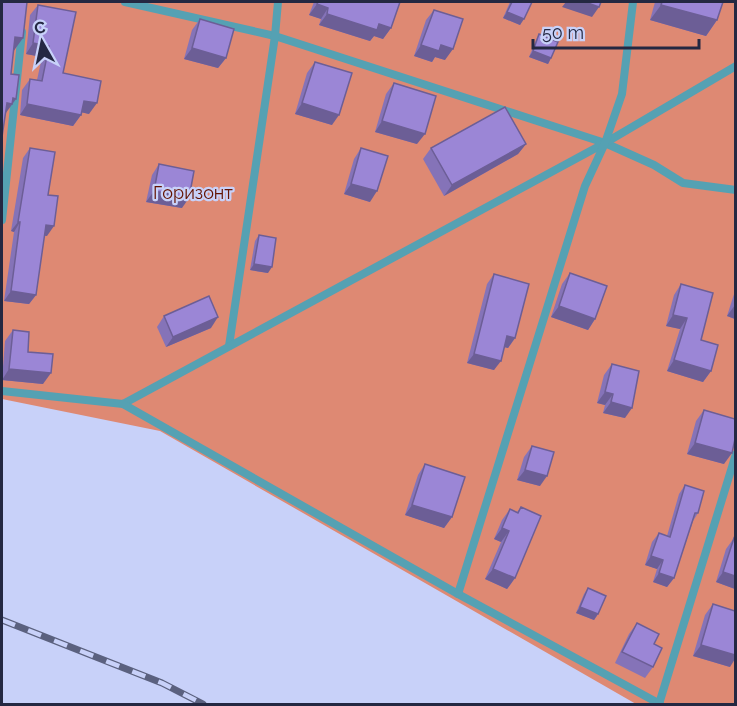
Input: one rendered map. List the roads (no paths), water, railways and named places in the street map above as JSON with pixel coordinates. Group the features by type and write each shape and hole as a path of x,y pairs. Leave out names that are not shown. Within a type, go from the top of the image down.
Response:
{"lane":[{"path":"125,2 275,36 605,143 654,165 683,183 735,190"},
{"path":"229,346 275,36 278,2"},
{"path":"458,594 585,186 605,143 622,94 633,2"},
{"path":"2,220 23,24"},
{"path":"123,404 605,143 735,66"},
{"path":"2,391 123,404 458,594 659,704 735,454"}],"railway":[{"path":"2,620 162,683 203,704"}],"park label":[{"name":"Горизонт","path":"193,193"}]}
